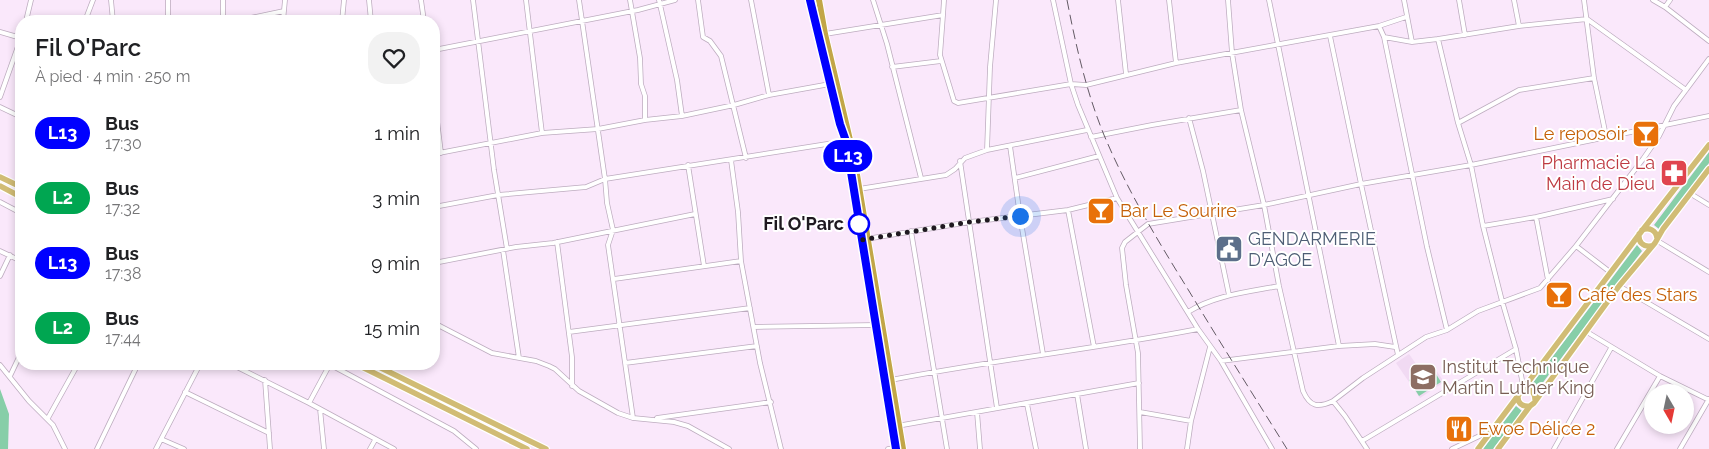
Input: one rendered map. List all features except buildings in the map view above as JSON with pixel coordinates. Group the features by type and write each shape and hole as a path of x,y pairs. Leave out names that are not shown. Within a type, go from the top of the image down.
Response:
{"highway":[{"path":"810,0 854,157 876,326 896,427"},
{"path":"819,0 891,380 898,449"}],"main road":[{"path":"1478,449 1610,272 1709,145"},
{"path":"1498,449 1709,169"},
{"path":"0,177 15,185"},
{"path":"0,186 15,194"},
{"path":"1651,246 1642,244 1639,239 1641,232 1647,228 1652,230 1656,233 1656,239"},
{"path":"368,370 527,449"},
{"path":"385,370 546,449"},
{"path":"1530,406 1520,404 1518,400 1520,393 1526,389 1531,390 1535,399"}],"street":[{"path":"27,15 31,0"},
{"path":"87,15 93,0"},
{"path":"111,0 112,15"},
{"path":"168,0 168,15"},
{"path":"223,0 223,15"},
{"path":"284,15 285,0"},
{"path":"343,15 344,0"},
{"path":"369,0 371,15"},
{"path":"421,0 423,15"},
{"path":"473,0 519,358"},
{"path":"526,0 542,133"},
{"path":"579,0 605,179 606,203 613,230 608,245 633,418"},
{"path":"630,0 640,58 641,84 645,96 645,120"},
{"path":"440,49 631,12 659,2 675,0"},
{"path":"698,0 703,37 710,41 721,56 746,158"},
{"path":"751,0 769,95"},
{"path":"873,0 920,178"},
{"path":"944,0 940,61 956,102 1072,84 1086,85 1126,74 1379,26 1406,17"},
{"path":"987,150 990,67 996,0"},
{"path":"1054,0 1072,84 1088,130 1116,198 1210,347 1221,361 1272,449"},
{"path":"1118,0 1126,74"},
{"path":"1169,0 1176,64"},
{"path":"1228,0 1232,53 1240,110 1264,205 1302,392 1306,400 1311,404 1319,406 1334,401 1363,378 1426,337 1447,330 1478,311 1540,288 1613,199 1659,136 1674,106 1709,59"},
{"path":"1269,0 1310,195 1339,346"},
{"path":"1404,0 1412,42"},
{"path":"1459,0 1465,35"},
{"path":"1514,0 1519,26"},
{"path":"1584,0 1594,78 1606,136"},
{"path":"1653,0 1709,41"},
{"path":"1664,7 1670,0"},
{"path":"659,2 677,80 682,116"},
{"path":"265,15 284,11"},
{"path":"825,34 943,15"},
{"path":"1384,37 1412,42 1519,26 1587,19 1686,90"},
{"path":"1379,26 1384,37 1427,247 1447,330"},
{"path":"0,32 15,36"},
{"path":"1330,36 1360,184 1398,355"},
{"path":"1438,39 1458,123 1471,165 1483,226 1516,349 1522,380 1520,393"},
{"path":"0,97 15,55"},
{"path":"892,67 940,61"},
{"path":"1458,123 1519,90 1594,78"},
{"path":"440,145 441,153 542,133 598,129 645,120 682,116 734,105 769,95 834,83"},
{"path":"0,107 15,114"},
{"path":"1091,137 1240,110"},
{"path":"1140,449 1137,341 1126,286 1122,248 1125,242 1148,224 1264,205 1360,184 1471,165 1709,116"},
{"path":"1189,118 1212,213 1228,295"},
{"path":"859,189 951,173 964,158 987,150 1088,130"},
{"path":"440,206 498,195 586,187 605,179 846,141"},
{"path":"1010,146 1043,354"},
{"path":"1015,178 1099,156"},
{"path":"731,160 738,212 741,260 757,346 782,449"},
{"path":"960,161 997,408"},
{"path":"688,165 704,266"},
{"path":"1690,194 1709,205"},
{"path":"864,240 970,222 1068,210 1116,198"},
{"path":"1483,226 1536,217 1613,199"},
{"path":"0,202 15,210"},
{"path":"1068,210 1094,347"},
{"path":"440,262 557,242 695,214"},
{"path":"1536,217 1548,280"},
{"path":"911,231 948,449"},
{"path":"1656,239 1709,272"},
{"path":"557,242 572,357 572,386"},
{"path":"1576,246 1610,272"},
{"path":"0,251 15,258"},
{"path":"0,276 10,256"},
{"path":"614,279 741,260"},
{"path":"1188,312 1198,306 1228,295 1279,286"},
{"path":"1619,286 1709,339"},
{"path":"569,332 750,308"},
{"path":"440,326 492,353 548,366 561,374 572,386 589,398 618,413 633,418 674,422 688,426 729,449"},
{"path":"754,327 876,326"},
{"path":"891,380 990,362 1137,341 1198,328"},
{"path":"1586,332 1660,376 1709,400 1681,447 1688,449"},
{"path":"1221,361 1339,346 1375,344 1395,347"},
{"path":"625,363 757,346"},
{"path":"1187,449 1191,421 1210,347"},
{"path":"1554,449 1611,348"},
{"path":"1362,441 1516,349"},
{"path":"0,365 28,401 48,418 65,449"},
{"path":"10,376 15,366"},
{"path":"48,418 75,370"},
{"path":"97,449 135,370"},
{"path":"156,449 197,370"},
{"path":"244,370 394,449"},
{"path":"309,403 327,370"},
{"path":"341,370 454,431 476,449"},
{"path":"1617,449 1660,376"},
{"path":"265,380 270,449"},
{"path":"896,427 1139,383"},
{"path":"185,392 269,433"},
{"path":"1077,394 1086,449"},
{"path":"1334,401 1367,449"},
{"path":"650,419 771,402"},
{"path":"1027,404 1036,449"},
{"path":"320,409 324,449"},
{"path":"976,412 980,449"},
{"path":"1140,412 1191,421"},
{"path":"1452,449 1492,430"},
{"path":"161,439 184,449"},
{"path":"370,449 375,440"},
{"path":"888,449 898,449"}],"shaded area":[{"name":"Institut Technique Martin Luther King","path":"1409,354 1421,371 1432,364 1444,382 1420,398 1396,363"}],"green space":[{"path":"1709,152 1709,163 1659,229 1654,225"},
{"path":"1637,245 1642,251 1538,389 1532,384"},
{"path":"1431,366 1441,382 1419,396 1409,380"},
{"path":"0,389 9,414 8,449 0,449"},
{"path":"1516,406 1522,411 1493,449 1483,449"}],"railway":[{"path":"1067,0 1092,102 1104,135 1123,176 1166,253 1287,449"}],"bus line":[{"name":"L13","path":"810,0 840,124 846,141 896,449"}],"place":[{"name":"Le reposoir","path":"1646,134"},
{"name":"Pharmacie La Main de Dieu","path":"1674,173"},
{"name":"Bar Le Sourire","path":"1101,211"},
{"name":"Fil O'Parc","path":"859,224"},
{"name":"GENDARMERIE D'AGOE","path":"1229,249"},
{"name":"Café des Stars","path":"1559,295"},
{"name":"Institut Technique Martin Luther King","path":"1423,377"},
{"name":"Ewoe Délice 2","path":"1459,429"}],"route":[{"path":"859,224 861,240 970,222 1020,216"}]}
